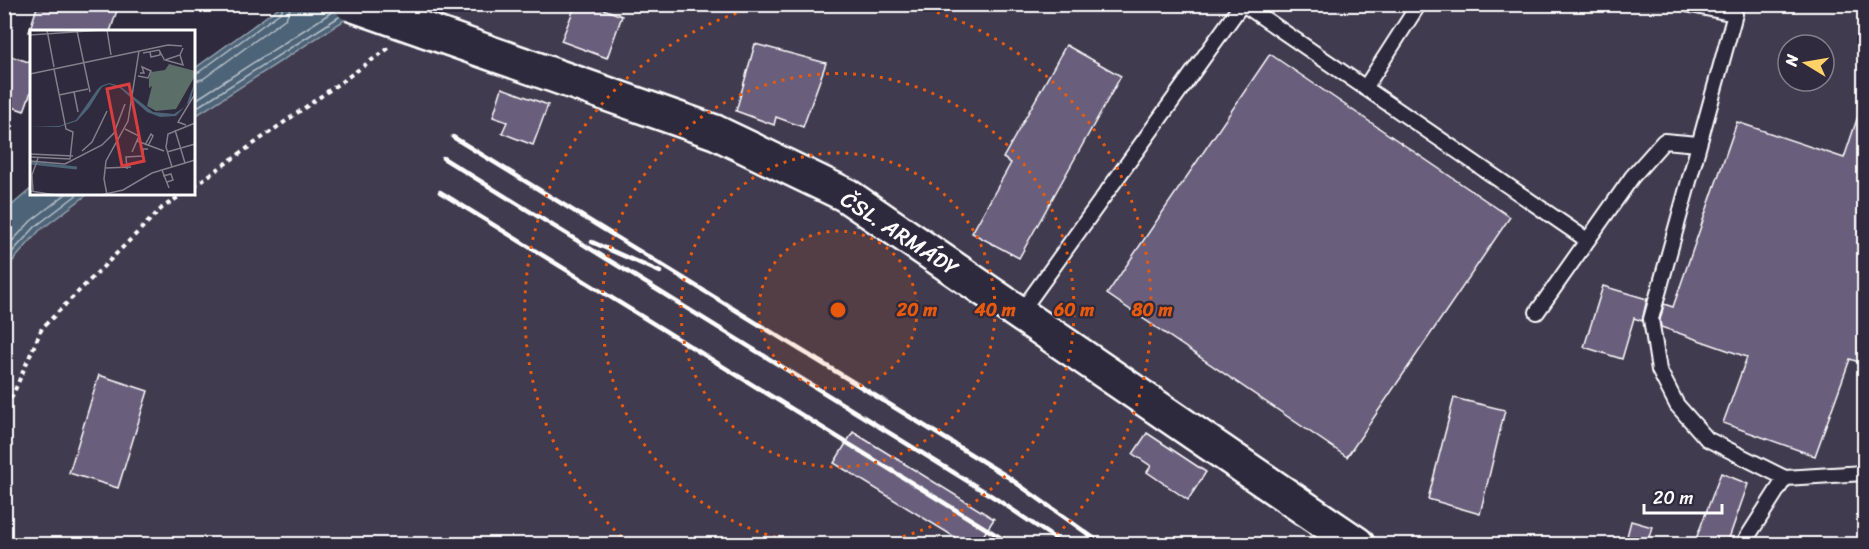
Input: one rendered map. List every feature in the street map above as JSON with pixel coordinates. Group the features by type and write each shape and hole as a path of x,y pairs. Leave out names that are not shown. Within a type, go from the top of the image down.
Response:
{"main road":[{"name":"ČSL. ARMÁDY","path":"351,4 715,132 846,195 1357,544"}],"lane":[{"path":"1020,314 1242,4 1587,240"},
{"path":"1365,88 1419,4"},
{"path":"1686,4 1735,14 1651,319 1659,370 1677,405 1707,439 1785,478 1864,473"},
{"path":"1537,312 1632,177 1664,141 1698,144"},
{"path":"1743,544 1785,478"}],"path":[{"path":"195,185 393,45"},
{"path":"4,415 42,328 162,208 182,195"}],"shaded area":[{"path":"368,5 1864,5 1864,544 5,544 5,270 39,231 87,195 195,195 195,116"}],"water":[{"path":"282,5 368,5 195,116 195,68"},
{"path":"30,190 30,195 87,195 39,231 5,270 5,211"}],"building":[{"path":"38,4 119,4 111,30 30,30 29,32"},
{"path":"576,4 590,4 622,16 607,58 561,41"},
{"path":"755,44 826,63 803,127 776,117 774,125 736,111"},
{"path":"1066,45 1121,76 1019,258 972,233 1011,163 1003,158"},
{"path":"4,54 30,62 30,94 24,111 4,104"},
{"path":"1270,54 1510,217 1347,457 1107,294"},
{"path":"502,88 548,105 533,145 502,133 507,122 493,117"},
{"path":"1860,110 1864,110 1864,364 1850,359 1815,456 1723,423 1747,357 1661,327 1660,320 1664,304 1673,307 1737,122 1844,158"},
{"path":"1603,286 1647,299 1642,321 1634,318 1622,359 1584,347"},
{"path":"99,375 148,391 118,488 69,473"},
{"path":"1454,398 1505,410 1480,514 1428,499"},
{"path":"853,432 994,519 978,544 966,544 834,463"},
{"path":"1147,433 1206,472 1188,500 1147,472 1151,466 1133,454"},
{"path":"1721,473 1748,484 1727,544 1694,544"},
{"path":"1631,521 1652,527 1647,544 1625,544"}],"railway":[{"path":"453,137 1008,477 1102,544"},
{"path":"443,158 995,498 1063,544"},
{"path":"440,192 1011,544"},
{"path":"592,242 660,272"}]}
